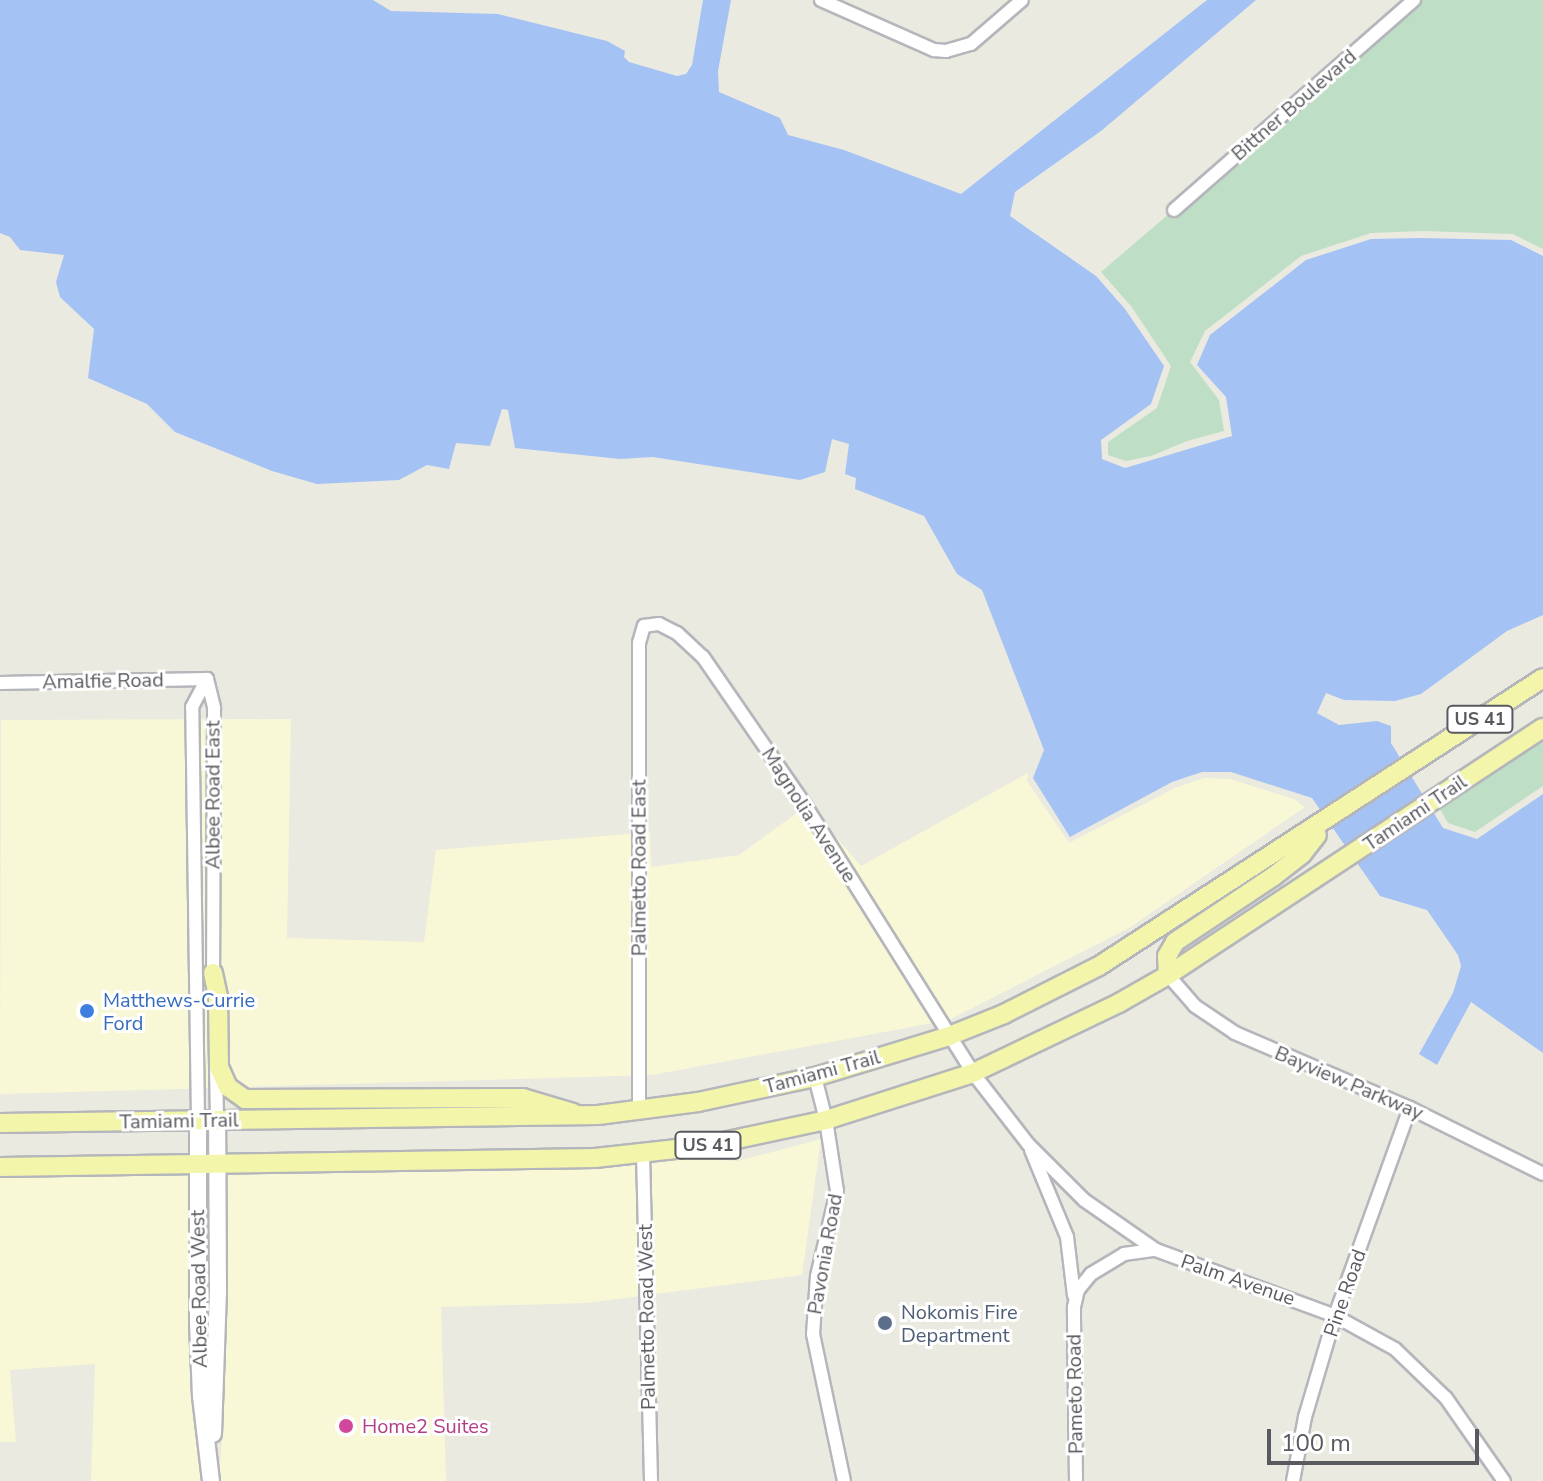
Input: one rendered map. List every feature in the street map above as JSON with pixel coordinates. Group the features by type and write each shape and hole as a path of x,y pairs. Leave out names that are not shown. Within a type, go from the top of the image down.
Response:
{"main road":[{"name":"Tamiami Trail","path":"0,1123 583,1116 639,1112 815,1077 949,1036 1004,1014 1113,958 1325,823 1543,678"},
{"name":"Tamiami Trail","path":"0,1167 554,1160 643,1153 755,1137 826,1120 973,1073 1075,1026 1168,975 1543,728"},
{"path":"1168,975 1167,956 1175,942 1288,865 1325,823"},
{"path":"213,973 218,996 219,1067 228,1087 245,1099 523,1098 583,1116"}],"street":[{"path":"821,0 934,50 946,51 971,44 1022,0"},
{"name":"Bittner Boulevard","path":"1174,210 1414,0"},
{"name":"Magnolia Avenue","path":"644,626 665,626 703,657 807,808 973,1073"},
{"name":"Palmetto Road East","path":"639,1112 639,643 644,626"},
{"name":"Amalfie Road","path":"0,683 207,679"},
{"name":"Albee Road East","path":"207,679 214,708 213,973 218,1164"},
{"name":"Albee Road East","path":"198,1120 192,707 207,679"},
{"name":"Bayview Parkway","path":"1168,975 1195,1006 1235,1033 1410,1108 1543,1174"},
{"name":"Palm Avenue","path":"973,1073 1028,1144 1084,1200 1156,1250 1335,1316 1381,1339 1431,1381 1504,1481"},
{"name":"Pavonia Road","path":"815,1077 826,1120 837,1191 817,1276 813,1334 844,1481"},
{"name":"Pine Road","path":"1293,1481 1305,1417 1335,1316 1410,1108"},
{"name":"Albee Road West","path":"198,1120 199,1355 211,1481"},
{"name":"Pameto Road","path":"1028,1144 1067,1237 1074,1307 1076,1481"},
{"name":"Palmetto Road West","path":"643,1153 651,1481"},
{"name":"Albee Road West","path":"210,1456 216,1403 218,1164"},
{"name":"Pameto Road","path":"1074,1307 1078,1290 1091,1274 1124,1254 1156,1250"}],"shaded area":[{"path":"1419,0 1543,0 1543,249 1513,234 1423,231 1371,233 1301,256 1205,331 1190,362 1219,400 1224,431 1187,441 1151,456 1126,461 1108,455 1108,442 1157,408 1171,366 1131,306 1101,272"},
{"path":"291,719 287,938 424,942 436,850 650,832 651,867 739,855 808,805 861,866 1028,773 1027,781 1069,843 1175,788 1204,778 1230,779 1294,799 1305,807 1129,928 949,1020 652,1075 240,1087 227,1066 224,983 219,964 204,968 219,1088 0,1094 1,720"},
{"path":"1543,739 1543,786 1475,832 1448,823 1440,809"},
{"path":"821,1139 802,1275 586,1303 441,1307 446,1481 219,1481 224,1403 226,1172 672,1157 738,1161"},
{"path":"189,1172 189,1323 193,1397 203,1481 91,1481 95,1364 10,1370 16,1442 0,1442 0,1175"}],"water":[{"path":"0,0 373,0 391,11 498,14 607,41 625,51 624,57 629,62 677,76 686,74 692,65 703,0 731,0 718,71 719,92 780,118 788,135 844,150 961,194 1207,0 1256,0 1101,131 1015,192 1010,216 1096,276 1125,309 1164,366 1151,404 1101,440 1102,459 1125,468 1232,436 1226,397 1197,365 1210,335 1306,260 1371,239 1422,238 1511,240 1543,256 1543,615 1507,631 1421,694 1395,701 1344,700 1326,693 1317,713 1339,725 1377,721 1391,726 1391,743 1443,828 1477,839 1543,794 1543,1053 1471,1002 1437,1065 1419,1054 1453,993 1461,966 1458,955 1427,910 1380,896 1312,798 1231,772 1202,772 1172,782 1070,837 1033,778 1044,750 982,590 957,574 924,516 855,489 856,478 845,474 849,444 832,439 825,472 800,480 653,457 620,459 515,448 508,410 502,409 490,446 456,443 449,469 427,465 399,480 317,484 272,471 175,432 147,404 88,378 94,329 60,297 56,282 64,255 20,250 10,237 0,233"}],"place":[{"name":"Matthews-Currie Ford","path":"87,1011"},
{"name":"Nokomis Fire Department","path":"885,1323"},
{"name":"Home2 Suites","path":"346,1426"}]}
